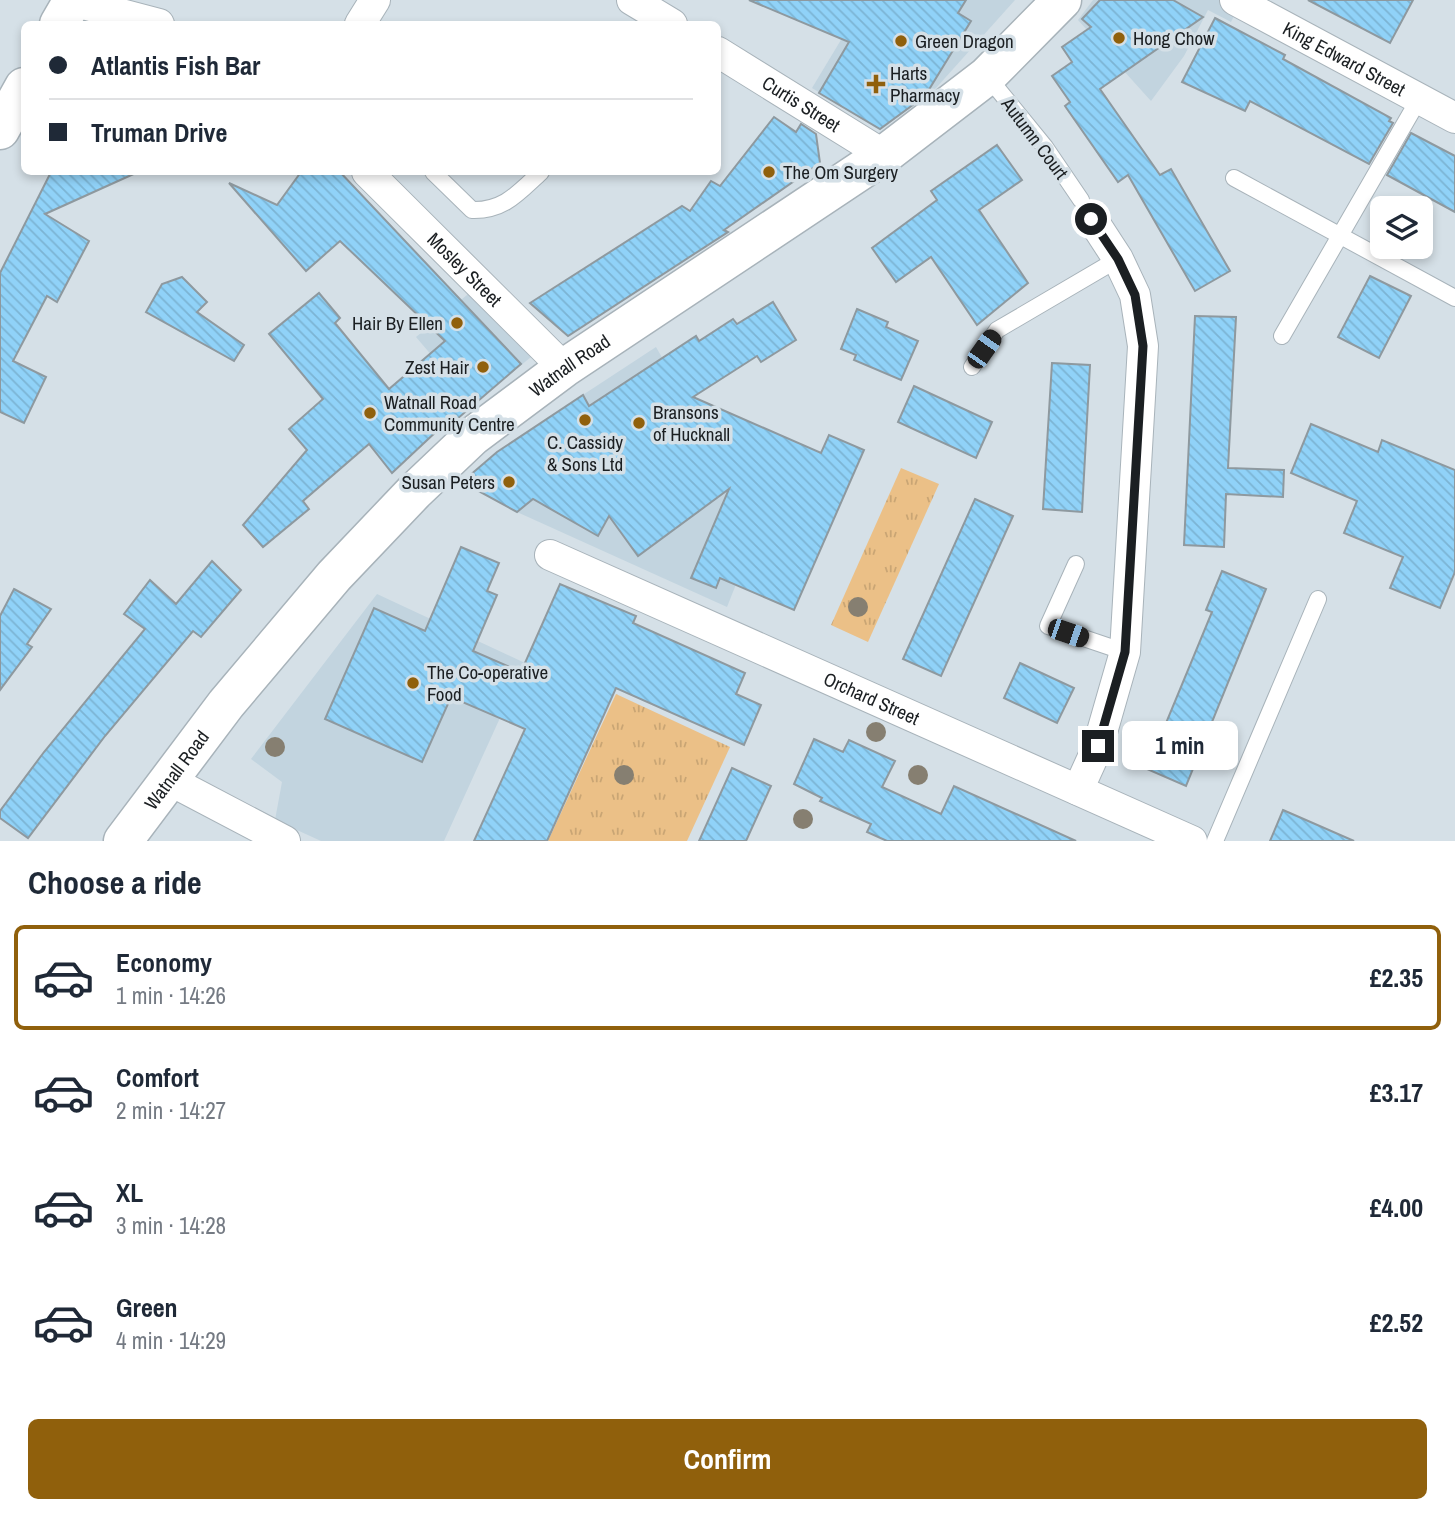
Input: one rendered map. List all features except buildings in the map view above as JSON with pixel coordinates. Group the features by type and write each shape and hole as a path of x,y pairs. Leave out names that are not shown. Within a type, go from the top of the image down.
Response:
{"main road":[{"name":"Watnall Road","path":"123,841 226,704 280,640 414,492 473,436 564,368 884,155 987,76 1062,0"},
{"path":"0,130 21,92"}],"street":[{"path":"362,21 375,0"},
{"name":"King Edward Street","path":"1235,0 1455,118"},
{"path":"68,6 144,21"},
{"name":"Curtis Street","path":"721,54 884,155"},
{"name":"Mosley Street","path":"370,175 564,368"},
{"path":"1078,790 1098,746 1125,652 1143,346 1135,295 1118,259 1086,210"},
{"name":"Orchard Street","path":"550,555 1192,841"},
{"path":"169,780 285,841"}],"lane":[{"name":"Autumn Court","path":"987,76 1045,148 1086,210"},
{"path":"1282,336 1419,99"},
{"path":"436,175 472,210 489,210 505,205 538,175"},
{"path":"1234,178 1455,298"},
{"path":"972,367 997,330 1118,259"},
{"path":"1076,564 1048,626 1125,652"},
{"path":"1215,841 1318,600"}],"shaded area":[{"path":"865,0 1015,0 936,88 880,129 812,88"},
{"path":"1093,0 1242,0 1231,22 1208,10 1184,56 1151,101 1078,20"},
{"path":"473,290 536,353 473,404 416,337"},
{"path":"656,347 684,396 792,443 727,607 517,512 462,482 511,442"},
{"path":"377,594 525,663 444,841 321,841 275,820 282,782 251,759"}],"green space":[{"path":"901,468 939,484 868,642 831,625"},
{"path":"616,694 730,747 687,841 548,841"}],"place":[{"name":"Hong Chow","path":"1119,38"},
{"name":"Green Dragon","path":"901,41"},
{"name":"Harts Pharmacy","path":"876,84"},
{"name":"The Om Surgery","path":"769,172"},
{"name":"Hair By Ellen","path":"457,323"},
{"name":"Zest Hair","path":"483,367"},
{"name":"Watnall Road Community Centre","path":"370,413"},
{"name":"C. Cassidy & Sons Ltd","path":"585,420"},
{"name":"Bransons of Hucknall","path":"639,423"},
{"name":"Susan Peters","path":"509,482"},
{"name":"The Co-operative Food","path":"413,683"}],"route":[{"path":"1091,219 1118,259 1135,295 1143,346 1125,652 1098,746"}]}
